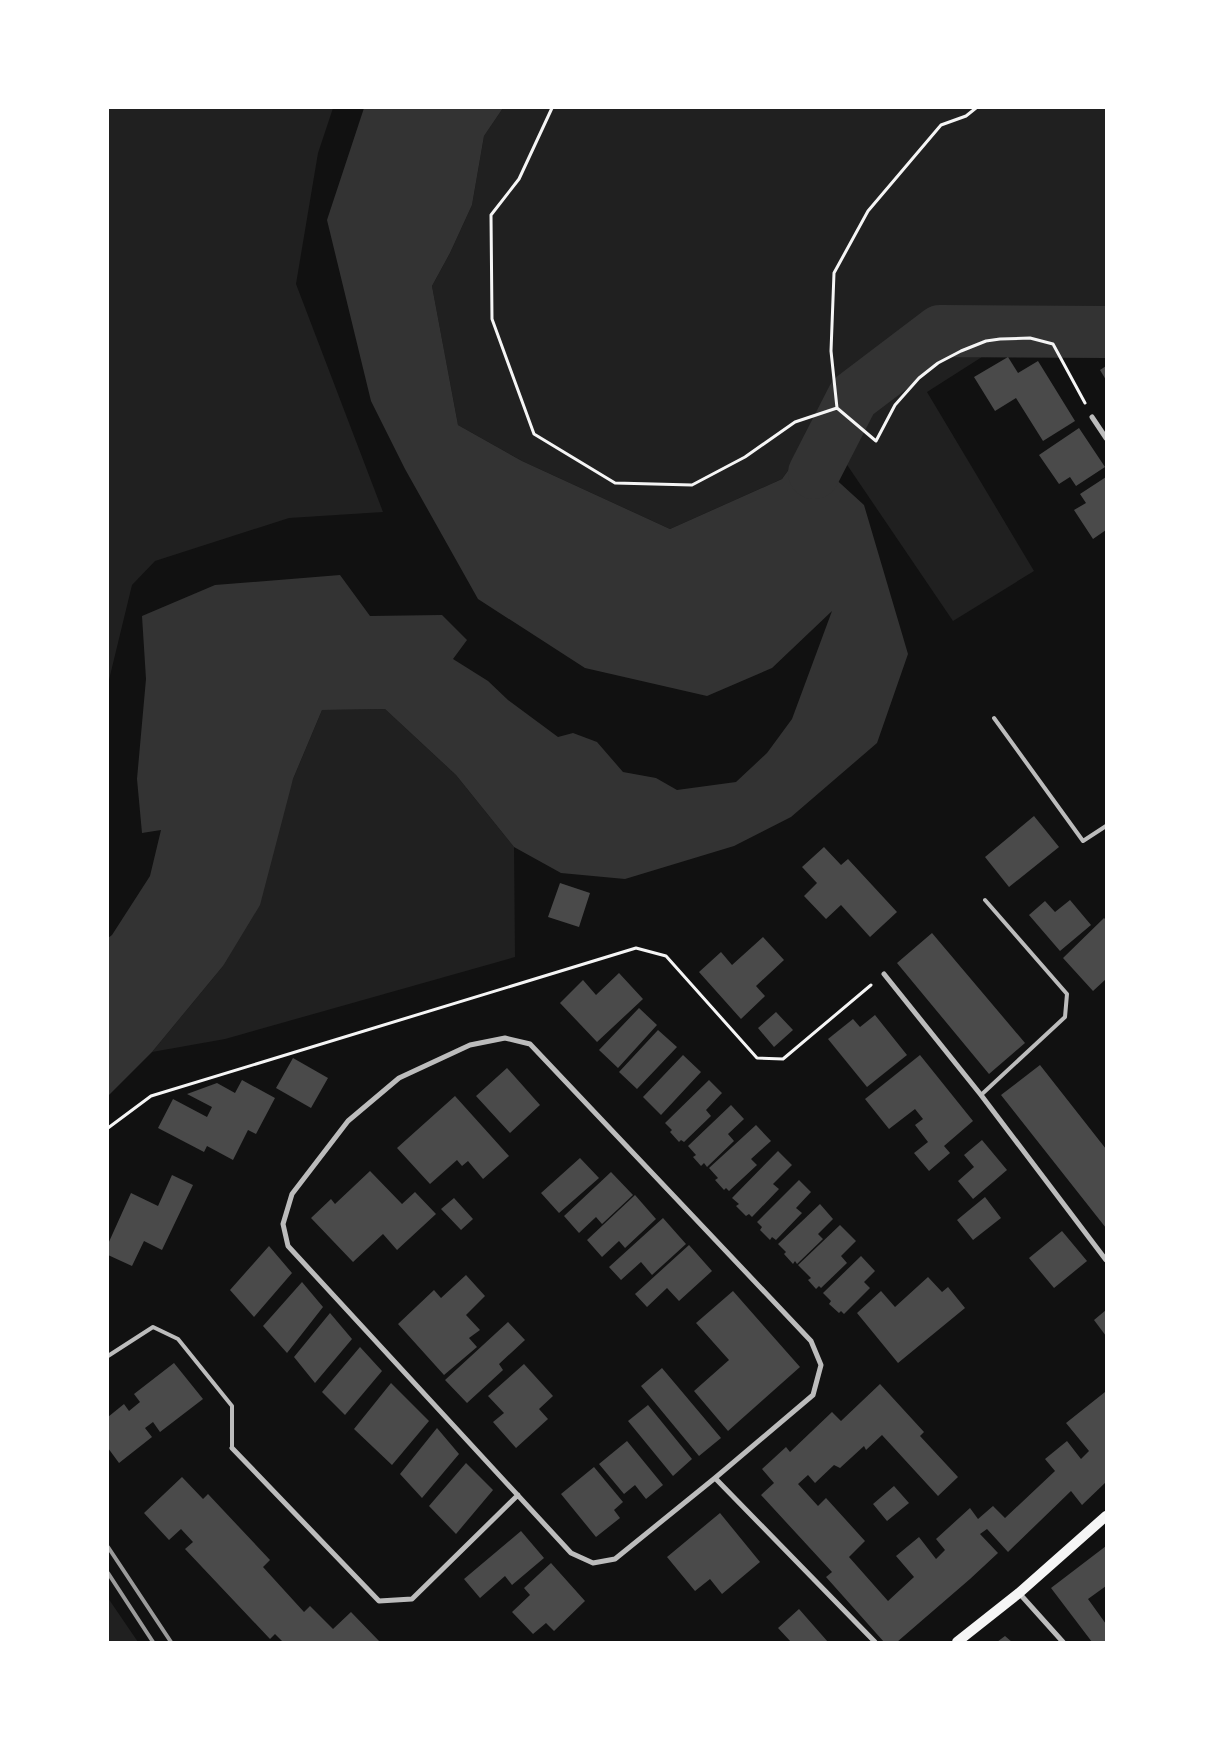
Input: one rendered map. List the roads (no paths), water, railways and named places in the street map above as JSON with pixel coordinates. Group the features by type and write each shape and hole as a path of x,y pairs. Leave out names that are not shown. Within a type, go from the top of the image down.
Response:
{"main road":[{"path":"957,1642 1019,1593 1106,1516"}],"street":[{"path":"1092,417 1106,438"},
{"path":"884,974 981,1095 1106,1260"},
{"path":"505,1038 530,1044 811,1341 821,1365 813,1395 715,1478 615,1559 593,1563 571,1553 288,1246 283,1224 292,1194 348,1120 399,1078 470,1045 505,1038"},
{"path":"232,1448 379,1601 412,1599 518,1495"},
{"path":"715,1478 875,1642"},
{"path":"1019,1593 1063,1642"}],"lane":[{"path":"994,718 1083,841 1106,826"},
{"path":"981,1095 1065,1016 1066,994 985,900"},
{"path":"108,1356 153,1327 178,1339 232,1406 232,1448"}],"waterway":[{"path":"814,473 853,397 940,331 1106,332"}],"railway":[{"path":"108,1547 171,1642"},
{"path":"108,1573 153,1642"}]}
